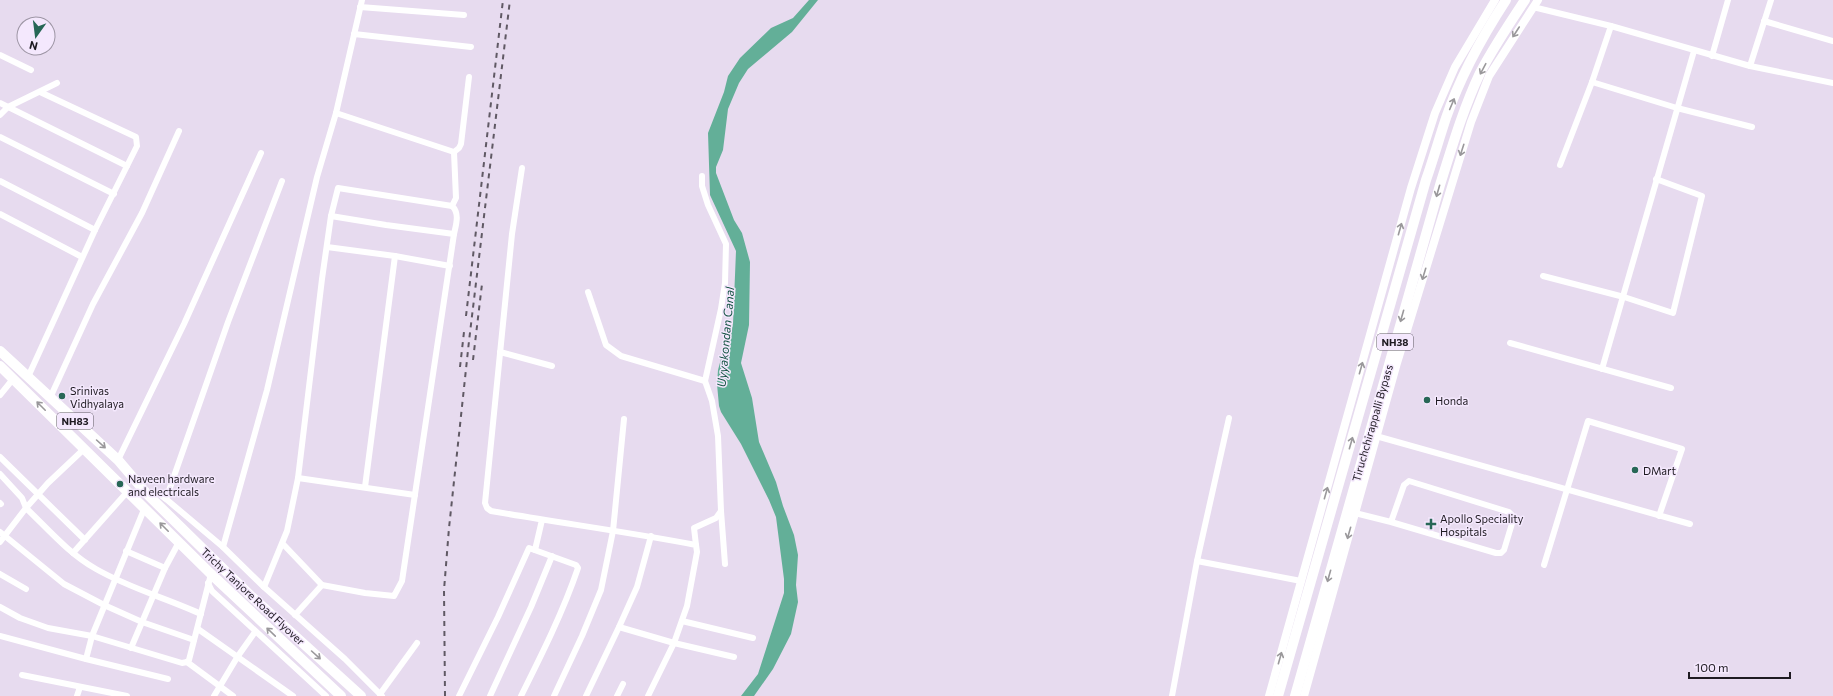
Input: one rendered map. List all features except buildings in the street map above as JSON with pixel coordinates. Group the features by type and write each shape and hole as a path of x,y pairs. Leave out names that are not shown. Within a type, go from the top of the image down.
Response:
{"highway":[{"name":"Tiruchchirappalli Bypass","path":"1278,696 1426,180 1446,117 1466,70 1489,26 1506,0"},
{"name":"Tiruchchirappalli Bypass","path":"1295,696 1440,185 1461,119 1480,73 1505,30 1525,0"},
{"name":"NH83","path":"0,351 118,460 147,494"},
{"name":"NH83","path":"0,366 179,542 210,579"},
{"name":"Trichy Tanjore Road Flyover","path":"147,494 252,597 361,696"},
{"name":"Trichy Tanjore Road Flyover","path":"210,579 228,590 341,696"}],"street":[{"path":"223,547 266,390 317,177 336,113 362,0"},
{"path":"1269,696 1414,179 1435,113 1455,67 1495,0"},
{"path":"1712,56 1728,0"},
{"path":"1750,66 1771,0"},
{"path":"1304,696 1376,436 1471,122 1489,76 1536,3 1712,56 1750,66 1833,83"},
{"path":"360,7 464,15"},
{"path":"1764,21 1833,41"},
{"path":"1560,164 1592,82 1610,26"},
{"path":"354,34 471,47"},
{"path":"1602,369 1694,50"},
{"path":"0,56 31,70"},
{"path":"454,152 461,144 469,77"},
{"path":"1592,82 1677,108 1752,127"},
{"path":"0,115 8,107 57,83"},
{"path":"28,377 82,257 137,146 136,137 40,92"},
{"path":"0,103 127,166"},
{"path":"336,113 454,152"},
{"path":"50,398 93,304 142,213 179,131"},
{"path":"0,137 114,194"},
{"path":"452,206 456,198 454,152"},
{"path":"118,460 184,324 261,153"},
{"path":"522,168 512,234 485,503 487,508 492,511 542,520 651,536 696,545"},
{"path":"702,176 702,186 708,205 726,244 722,303 705,382 712,402 718,436 725,564"},
{"path":"1543,276 1624,297 1673,313 1702,196 1656,179"},
{"path":"0,181 95,230"},
{"path":"166,499 228,322 282,181"},
{"path":"264,587 288,531 298,478 331,216 338,188 452,206 456,209 457,214 402,581 394,596 365,593 322,585 283,544"},
{"path":"0,214 82,257"},
{"path":"331,216 454,234"},
{"path":"327,247 395,256 450,266"},
{"path":"365,487 395,256"},
{"path":"588,292 606,345 613,351 621,356 705,382"},
{"path":"1510,343 1671,388"},
{"path":"500,352 552,366"},
{"path":"0,395 13,379"},
{"path":"1172,696 1197,561 1229,418"},
{"path":"554,696 582,636 601,590 613,531 624,419"},
{"path":"1544,565 1588,421 1682,449 1659,516"},
{"path":"1376,436 1690,524"},
{"path":"0,542 26,508 84,449"},
{"path":"0,457 85,540"},
{"path":"0,474 22,498 26,508 73,553 114,579 201,614"},
{"path":"298,478 415,495"},
{"path":"1355,513 1496,553 1501,553 1504,550 1514,517 1509,512 1409,481 1404,485 1391,522"},
{"path":"73,553 128,491"},
{"path":"147,494 158,493 223,547 264,587 345,659 381,695 417,643"},
{"path":"86,660 92,636 114,579 145,508"},
{"path":"648,696 674,643 687,606 697,552 694,528 716,518 721,511"},
{"path":"535,550 542,520"},
{"path":"0,532 64,584 104,605 142,622 194,640"},
{"path":"586,696 619,627 636,587 651,536"},
{"path":"131,648 165,568 179,542"},
{"path":"459,696 498,617 527,548 576,565 578,568 570,591 541,657 521,696"},
{"path":"126,551 165,568"},
{"path":"490,696 531,607 552,556"},
{"path":"1197,561 1301,581"},
{"path":"0,574 26,590"},
{"path":"187,662 189,660 198,629 210,579"},
{"path":"210,579 212,591 326,696"},
{"path":"295,615 322,585"},
{"path":"0,607 20,618 48,628 92,636 182,663 187,662 233,696"},
{"path":"682,621 753,638"},
{"path":"619,627 674,643 734,657"},
{"path":"198,629 293,696"},
{"path":"214,696 238,656 255,632"},
{"path":"0,636 86,660 168,679"},
{"path":"22,675 127,696"},
{"path":"617,696 623,684"},
{"path":"77,696 80,686"}],"shaded area":[{"path":"809,0 818,0 792,32 748,69 739,83 728,109 723,150 716,167 716,173 734,220 742,233 750,262 749,325 741,363 752,398 759,442 776,482 794,535 798,555 796,585 798,602 791,634 773,669 754,696 741,696 758,674 784,593 784,579 776,517 741,444 721,412 719,406 717,384 718,370 725,344 733,324 736,251 710,195 708,133 724,92 728,76 740,58 771,28 793,18"}],"railway":[{"path":"466,316 503,0"},
{"path":"445,696 444,590 449,528 469,341 510,0"},
{"path":"473,360 482,284"},
{"path":"460,367 464,332"}],"place":[{"name":"Srinivas Vidhyalaya","path":"62,396"},
{"name":"Honda","path":"1427,400"},
{"name":"DMart","path":"1635,470"},
{"name":"Naveen hardware and electricals","path":"120,484"},
{"name":"Apollo Speciality Hospitals","path":"1431,524"}],"water label":[{"name":"Uyyakondan Canal","path":"725,337"}]}
